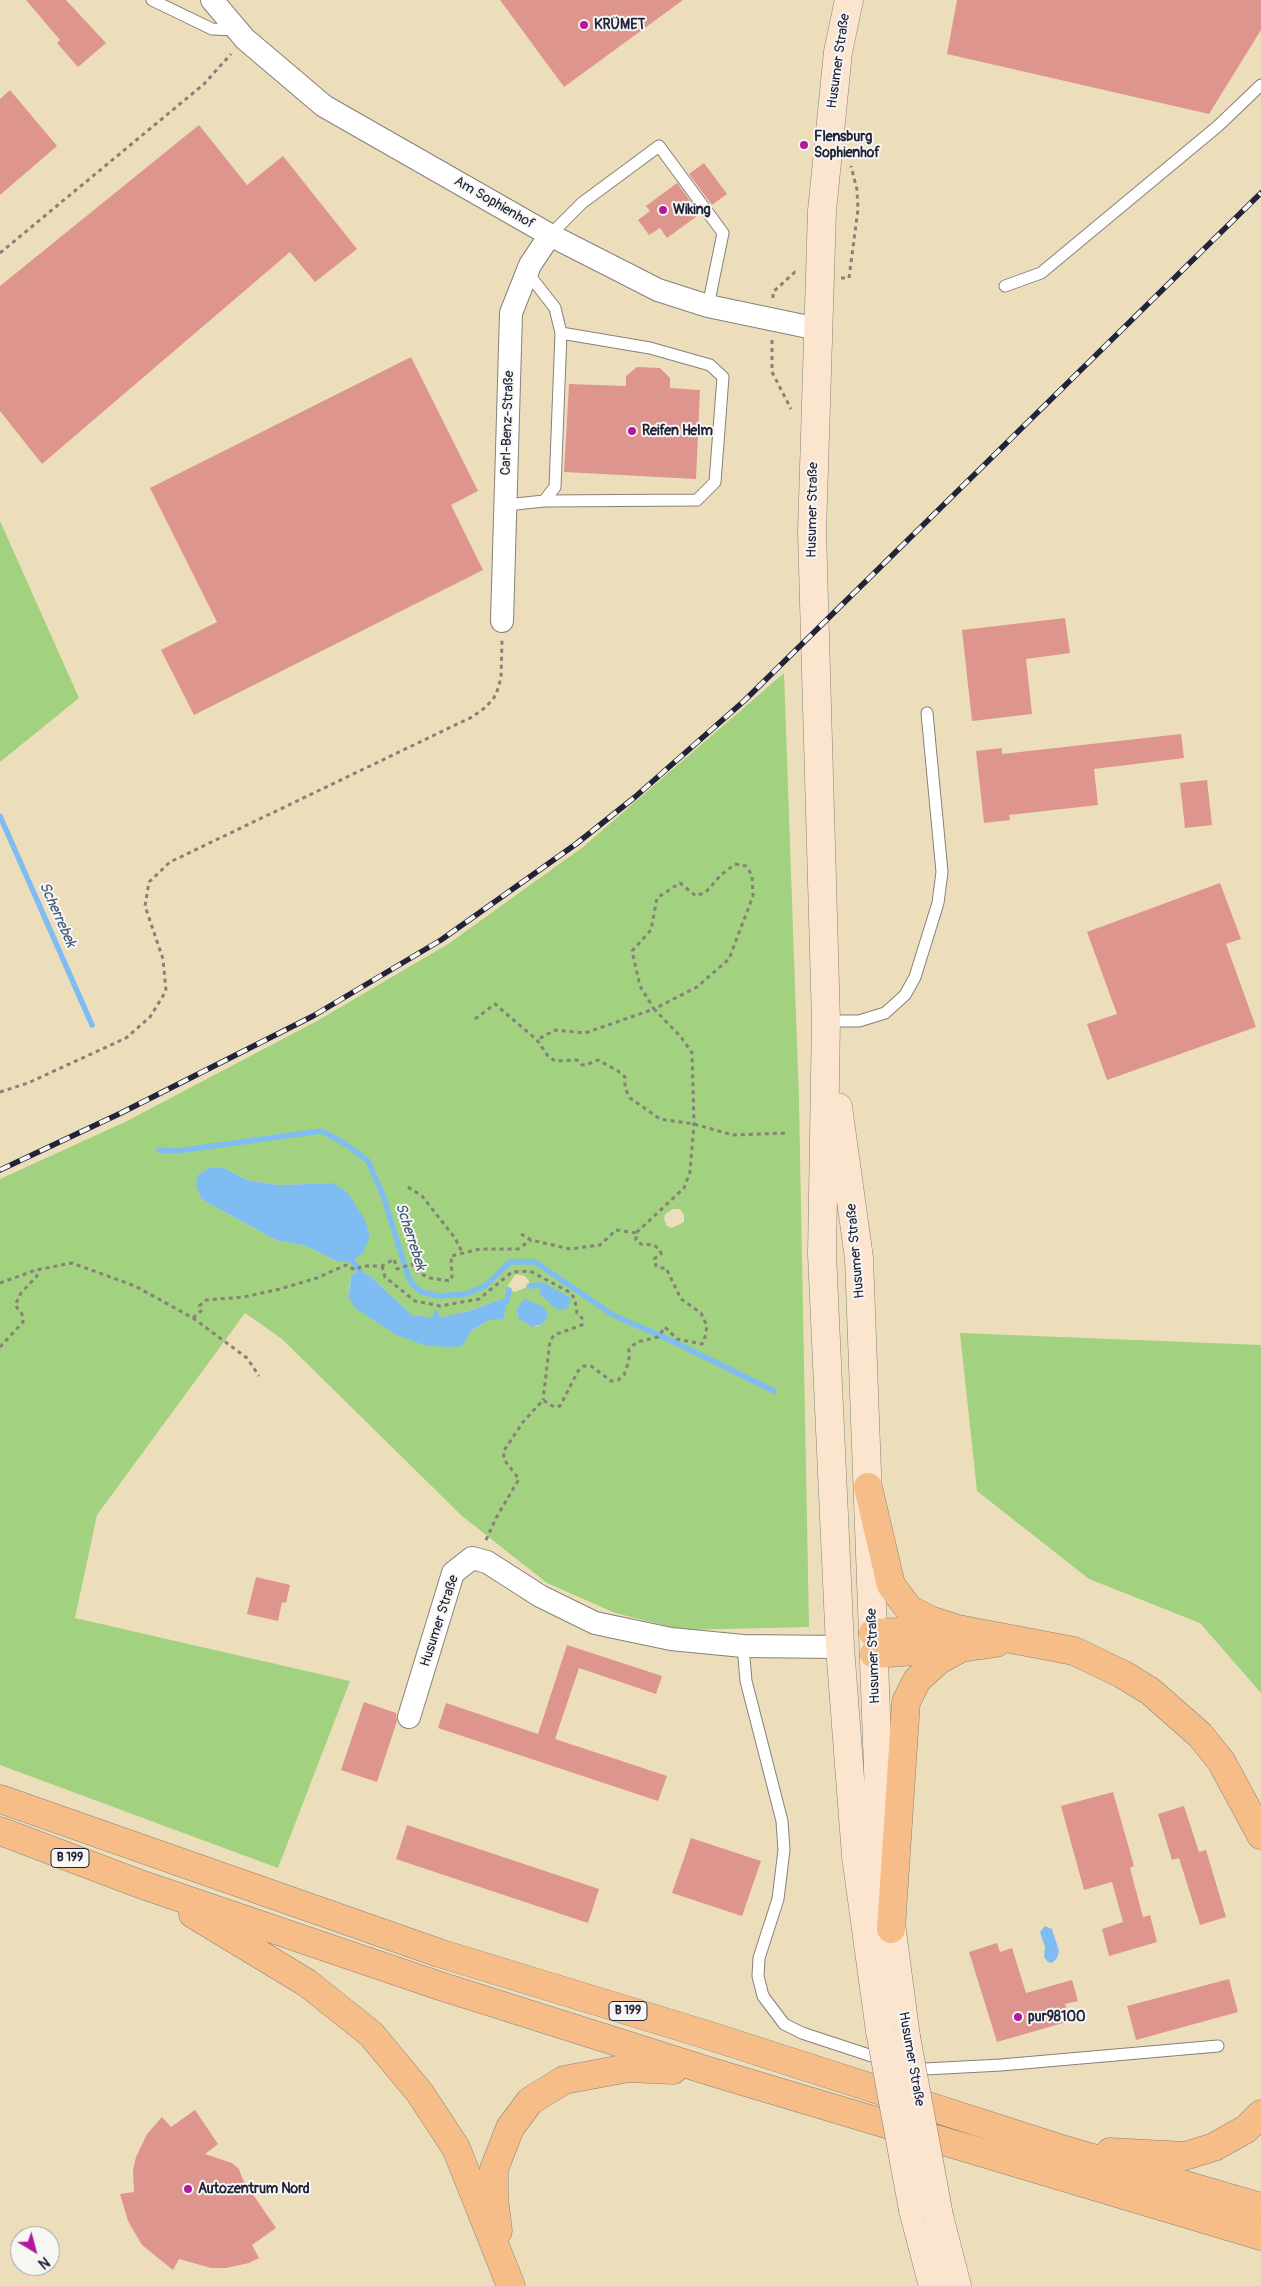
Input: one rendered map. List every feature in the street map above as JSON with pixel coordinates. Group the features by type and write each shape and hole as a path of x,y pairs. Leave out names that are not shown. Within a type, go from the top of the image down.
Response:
{"highway":[{"path":"868,1487 891,1584 910,1608 959,1639"},
{"path":"891,1929 906,1702 917,1680 959,1639"},
{"path":"874,1644 959,1639 1027,1641 1074,1651 1122,1674 1150,1691 1179,1714 1200,1735 1221,1761 1261,1835"},
{"name":"B 199","path":"0,1799 439,1953 704,2034 1065,2150 1261,2207"},
{"name":"B 199","path":"0,1831 140,1884 440,1986 712,2072 1261,2236"},
{"path":"140,1884 197,1916 307,1984 371,2034 420,2093 456,2148 511,2286"},
{"path":"511,2286 498,2232 494,2198 494,2169 510,2128 530,2101 564,2080 628,2068 712,2072"},
{"path":"1065,2150 1184,2156 1214,2147 1246,2128 1261,2114"}],"main road":[{"name":"Husumer Straße","path":"849,0 838,52 822,211 812,532 826,1021 822,1254 840,1647 856,1856 880,2031 926,2213 957,2286"},
{"name":"Husumer Straße","path":"826,1021 859,1258 881,1849 906,2037 933,2286"},
{"path":"840,1647 874,1644"}],"street":[{"name":"Am Sophienhof","path":"212,0 241,34 324,106 550,235 658,290 708,306 818,329"},
{"name":"Carl-Benz-Straße","path":"502,621 511,313 527,272 550,235"},
{"name":"Husumer Straße","path":"409,1717 453,1573 472,1558 487,1562"},
{"path":"487,1562 540,1596 595,1623 671,1639 744,1646 840,1647"}],"lane":[{"path":"152,0 212,29 241,34"},
{"path":"1005,286 1041,273 1218,126 1261,85"},
{"path":"550,235 582,203 659,146 723,233 708,306"},
{"path":"527,272 554,308 561,333 555,487 544,501"},
{"path":"506,505 544,501 697,500 715,482 723,377 710,365 650,348 561,333"},
{"path":"826,1021 859,1021 885,1013 905,995 915,978 938,903 942,872 927,713"},
{"path":"744,1646 746,1681 782,1821 784,1850 778,1899 759,1958 758,1976 763,1996 784,2024 802,2033 889,2061 926,2069 1000,2065 1218,2046"}],"path":[{"path":"0,252 204,84 241,34"},
{"path":"0,1092 28,1083 126,1038 150,1017 166,991 163,959 145,906 149,882 170,862 472,717 486,707 496,695 501,678 502,621"},
{"path":"537,1040 555,1030 585,1033 654,1009 697,987 729,959 754,896 752,875 746,866 735,864 706,892 696,896 680,883 656,898 651,930 632,950 640,986 654,1009 682,1037 692,1053 694,1124 690,1172 684,1188 636,1233"},
{"path":"475,1019 495,1004 537,1040 548,1056 555,1061 577,1060 582,1065 586,1065 598,1060 625,1077 625,1088 630,1098 660,1120 694,1124 733,1135 786,1133"},
{"path":"408,1187 427,1203 455,1238 463,1254"},
{"path":"522,1234 531,1240 570,1249 600,1245 616,1230 636,1233"},
{"path":"543,1400 554,1407 560,1406 578,1371 584,1366 591,1366 611,1381 618,1380 624,1375 629,1361 629,1349 637,1342 658,1337 665,1327 677,1339 702,1344 704,1342 707,1326 700,1312 681,1299 666,1268 656,1266 654,1259 661,1254 660,1250 654,1245 637,1242 636,1233"},
{"path":"193,1318 201,1312 199,1306 206,1300 244,1297 317,1278 346,1266 355,1270 362,1266 382,1266 394,1259 397,1269 412,1264 416,1272 430,1278 450,1281 452,1277 451,1256 480,1248 518,1249 531,1240"},
{"path":"0,1283 36,1270 72,1263 135,1286 193,1318 247,1358 259,1376"},
{"path":"382,1266 385,1277 415,1301 440,1306 479,1299 512,1272 530,1271 571,1293 575,1300 576,1312 582,1318 582,1325 554,1335 550,1341 543,1400 523,1422 503,1452 505,1461 520,1479 496,1518 486,1540 487,1562"},
{"path":"0,1347 23,1322 22,1314 15,1305 21,1293 37,1276 36,1270"}],"green space":[{"path":"0,521 79,698 0,762"},
{"path":"784,673 799,1101 809,1627 683,1630 615,1613 547,1583 462,1516 282,1339 245,1313 97,1515 75,1618 350,1681 278,1868 0,1765 0,1179 125,1122 317,1021 448,944 583,847","holes":["222,1167 247,1180 278,1185 334,1183 338,1262 306,1246 276,1240 201,1199 209,1168","673,1209 680,1209 684,1215 684,1222 672,1228 667,1226 664,1219 665,1214","516,1274 525,1276 529,1281 529,1286 515,1292 509,1290 508,1285","351,1275 369,1275 412,1315 436,1318 469,1311 502,1299 489,1320 471,1331 463,1344 348,1296","520,1303 547,1318 536,1327 518,1318 517,1309"]},
{"path":"960,1333 1261,1345 1261,1693 1200,1623 1089,1579 977,1491"}],"water":[{"path":"222,1167 247,1180 278,1185 334,1183 348,1193 365,1220 370,1235 363,1253 352,1261 338,1262 306,1246 276,1240 201,1199 196,1184 198,1175 209,1168"},
{"path":"360,1271 369,1275 412,1315 436,1318 469,1311 502,1299 507,1301 506,1309 503,1319 489,1320 471,1331 463,1345 455,1347 427,1346 396,1335 355,1308 348,1296 351,1275"},
{"path":"543,1282 571,1298 569,1306 565,1310 557,1310 540,1294 539,1285"},
{"path":"525,1299 542,1306 547,1312 547,1318 542,1324 533,1327 518,1318 517,1309"},
{"path":"1045,1926 1052,1929 1059,1951 1057,1958 1052,1963 1048,1962 1044,1957 1045,1947 1040,1932"}],"building":[{"path":"26,0 66,0 106,43 78,67 57,43 60,40"},
{"path":"500,0 683,0 564,87"},
{"path":"957,0 1261,0 1261,30 1209,114 947,54"},
{"path":"10,90 57,146 0,195 0,99"},
{"path":"199,125 247,185 283,156 357,249 315,282 290,252 42,464 0,411 0,286"},
{"path":"704,163 727,194 712,205 689,174"},
{"path":"677,183 700,214 667,238 660,228 649,235 638,220 650,211 646,206"},
{"path":"411,357 478,491 451,505 483,570 194,715 161,650 217,622 150,488"},
{"path":"637,367 660,368 670,378 670,388 700,390 696,479 564,472 569,384 626,386 626,376"},
{"path":"1065,618 1070,653 1026,659 1032,714 972,721 962,630"},
{"path":"1181,734 1184,758 1094,769 1098,805 1009,815 1010,820 984,823 976,751 1002,748 1002,754"},
{"path":"1207,780 1212,825 1185,828 1180,783"},
{"path":"1220,883 1241,939 1226,944 1256,1027 1107,1080 1087,1024 1117,1014 1087,932"},
{"path":"256,1577 290,1585 286,1603 282,1602 278,1621 247,1614"},
{"path":"567,1645 662,1676 656,1694 579,1668 555,1739 667,1776 658,1801 438,1728 446,1703 538,1734"},
{"path":"364,1702 396,1713 397,1721 377,1782 341,1770"},
{"path":"1113,1792 1134,1866 1130,1868 1143,1917 1150,1915 1157,1942 1109,1956 1102,1929 1123,1922 1112,1882 1084,1890 1061,1806"},
{"path":"1184,1806 1199,1852 1206,1850 1226,1917 1200,1925 1179,1858 1172,1860 1158,1814"},
{"path":"407,1825 599,1889 588,1923 396,1859"},
{"path":"691,1838 761,1861 742,1916 672,1893"},
{"path":"997,1943 1000,1952 1012,1948 1026,1993 1072,1980 1078,2001 1065,2004 1070,2021 997,2042 969,1952"},
{"path":"1229,1979 1238,2012 1136,2040 1127,2006"},
{"name":"Autozentrum Nord","path":"195,2110 218,2144 205,2154 232,2163 239,2169 243,2180 276,2228 252,2245 259,2258 249,2263 226,2268 211,2268 179,2259 173,2270 142,2245 128,2221 120,2194 134,2192 133,2170 136,2157 147,2134 162,2117 171,2127"}],"waterway":[{"name":"Scherrebek","path":"0,816 92,1025"},
{"name":"Scherrebek","path":"159,1150 177,1151 321,1131 344,1143 368,1161 383,1195 408,1276 413,1285 422,1292 438,1296 466,1294 485,1286 510,1262 535,1262 613,1315 670,1340 774,1391"},
{"path":"352,1261 360,1271"},
{"path":"529,1286 539,1285"},
{"path":"507,1301 509,1290"},
{"path":"436,1313 436,1318"}],"railway":[{"path":"0,1170 121,1113 313,1016 441,940 576,844 635,797 744,701 1261,193"}],"place":[{"name":"KRÜMET","path":"584,25"},
{"name":"Flensburg Sophienhof","path":"804,145"},
{"name":"Wiking","path":"663,210"},
{"name":"Reifen Helm","path":"632,431"},
{"name":"pur98100","path":"1018,2017"},
{"name":"Autozentrum Nord","path":"188,2189"}]}
